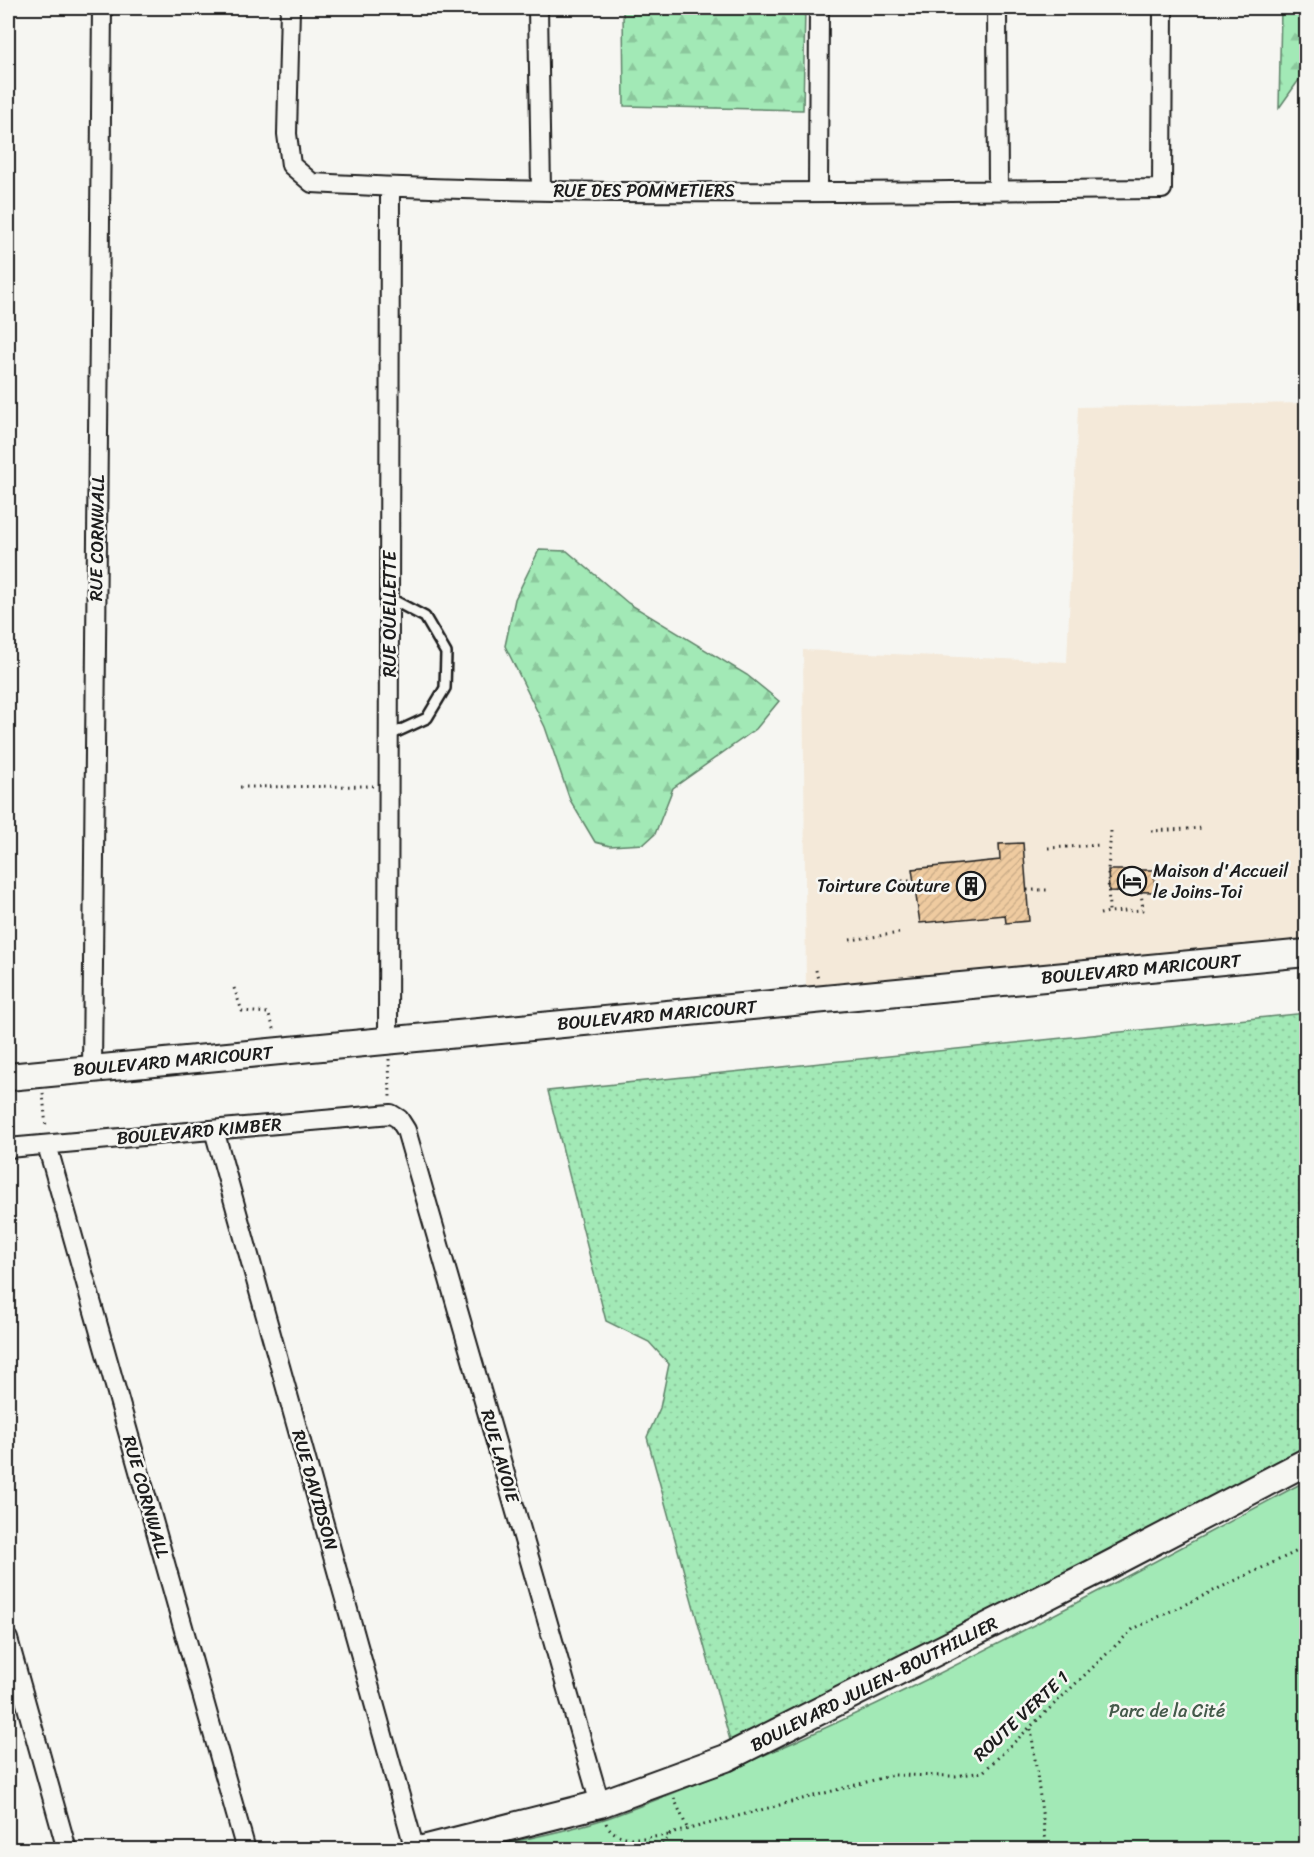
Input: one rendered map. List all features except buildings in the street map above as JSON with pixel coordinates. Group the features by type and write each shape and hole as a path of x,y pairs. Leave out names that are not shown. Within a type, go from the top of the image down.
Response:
{"street":[{"name":"RUE CORNWALL","path":"92,1069 102,8"},
{"name":"RUE DES POMMETIERS","path":"290,8 287,134 291,165 312,183 390,188 818,191 1162,189 1163,8"},
{"path":"538,8 541,190"},
{"path":"818,191 819,8"},
{"path":"997,8 998,190"},
{"name":"RUE OUELLETTE","path":"388,1041 391,599 390,188"},
{"name":"BOULEVARD MARICOURT","path":"8,1077 1306,953"},
{"name":"BOULEVARD KIMBER","path":"8,1148 47,1138 214,1130 391,1107"},
{"name":"RUE LAVOIE","path":"391,1107 406,1130 600,1804"},
{"name":"RUE DAVIDSON","path":"214,1130 417,1850"},
{"name":"RUE CORNWALL","path":"47,1138 246,1850"},
{"name":"BOULEVARD JULIEN-BOUTHILLIER","path":"417,1850 600,1804 726,1758 783,1731 1306,1462"},
{"path":"8,1639 68,1850"}],"lane":[{"path":"390,735 428,718 445,688 446,653 425,617 391,599"}],"path":[{"path":"240,787 389,786"},
{"path":"1152,831 1204,828"},
{"path":"1109,912 1108,870 1111,831"},
{"path":"1048,848 1101,845"},
{"path":"896,881 914,881"},
{"path":"1027,890 1050,890"},
{"path":"1100,914 1143,910 1141,892"},
{"path":"850,940 900,933"},
{"path":"234,988 242,1011 268,1013 282,1051"},
{"path":"383,1074 390,1079"},
{"path":"390,1079 396,1074"},
{"path":"390,1079 391,1107"},
{"path":"43,1092 47,1138"},
{"name":"ROUTE VERTE 1","path":"600,1804 608,1826 624,1837 670,1834 893,1775 955,1776 983,1772 1133,1629 1306,1546"},
{"path":"1030,1729 1047,1850"},
{"path":"666,1780 688,1830"},
{"path":"659,1850 670,1834"}],"shaded area":[{"path":"1306,403 1306,945 806,994 803,650 1067,662 1078,407"}],"green space":[{"path":"623,8 805,8 803,110 624,106"},
{"path":"1281,8 1306,8 1306,70 1279,108"},
{"path":"539,550 567,551 628,603 747,675 779,701 756,729 673,788 655,834 644,844 610,846 595,842 570,800 545,727 505,646 515,599"},
{"path":"1306,1013 1306,1446 733,1751 647,1437 660,1408 669,1364 649,1342 606,1321 548,1091"},
{"name":"Parc de la Cité","path":"1306,1481 1306,1849 479,1850 600,1821 705,1780 793,1742 967,1660"}],"place":[{"name":"Maison d'Accueil le Joins-Toi","path":"1132,881"},
{"name":"Toirture Couture","path":"971,886"}]}
